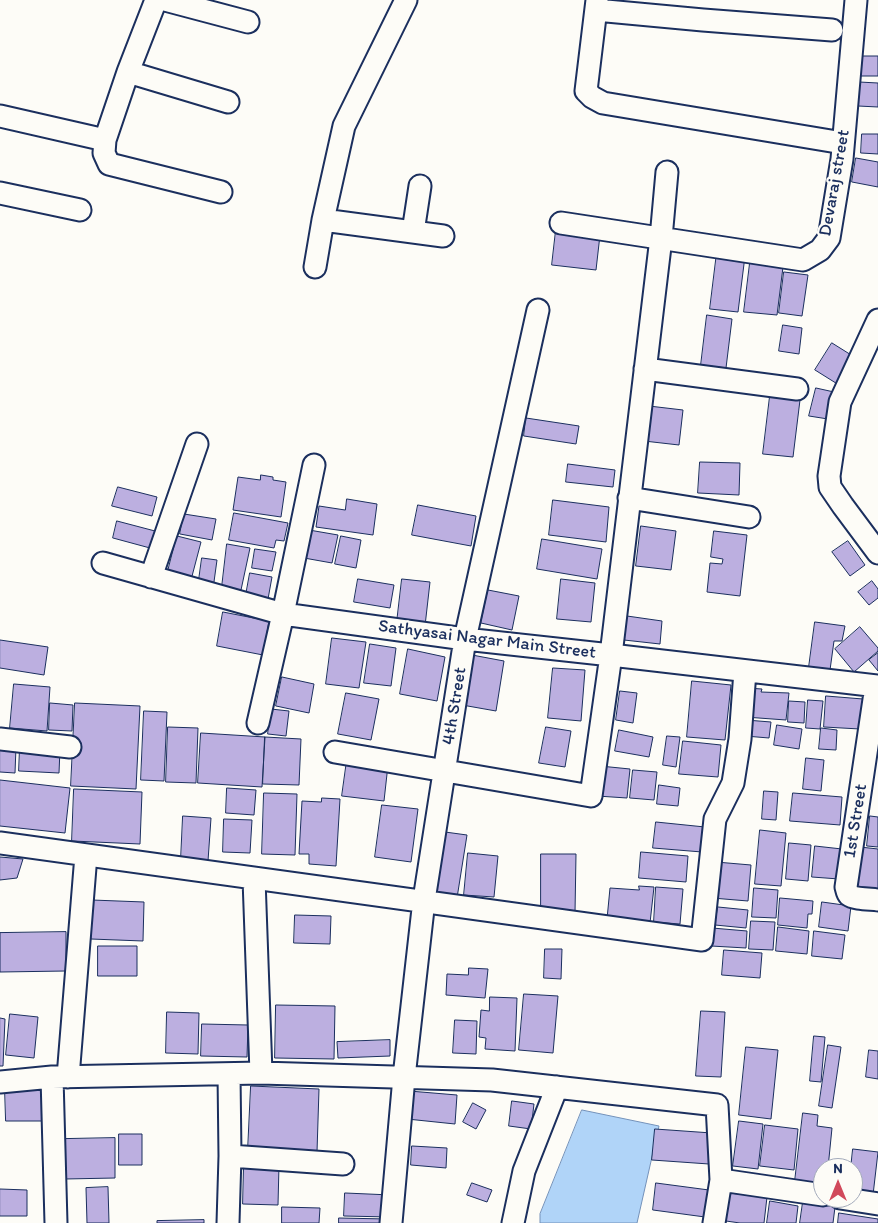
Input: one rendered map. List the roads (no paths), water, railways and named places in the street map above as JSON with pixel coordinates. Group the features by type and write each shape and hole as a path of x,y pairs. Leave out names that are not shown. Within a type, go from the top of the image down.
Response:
{"street":[{"path":"156,0 128,72 105,140 104,153 109,164 221,192"},
{"path":"165,0 248,22"},
{"path":"315,267 323,220 344,126 406,0"},
{"name":"Devaraj street","path":"561,223 804,260 820,250 829,238 842,158 856,0"},
{"path":"832,30 703,20 596,5 586,91 603,103 843,143"},
{"path":"128,72 228,102"},
{"path":"0,116 105,140"},
{"path":"335,752 592,796 661,238 667,172"},
{"path":"413,232 420,186"},
{"path":"0,193 80,210"},
{"path":"323,220 443,236"},
{"name":"4th Street","path":"391,1223 404,1078 424,900 465,639 538,310"},
{"path":"878,320 840,402 829,476 830,487 878,553"},
{"path":"645,369 797,388"},
{"path":"151,577 197,444"},
{"path":"258,723 314,465"},
{"path":"629,498 749,517"},
{"name":"Sathyasai Nagar Main Street","path":"103,563 283,614 465,639 611,654 877,686"},
{"path":"0,843 254,879 424,900 702,940 716,819 733,783 739,748 745,671"},
{"name":"1st Street","path":"877,686 846,887 847,893 850,896 878,900"},
{"path":"0,739 70,747"},
{"path":"56,1223 60,1077 86,855"},
{"path":"254,879 260,1073"},
{"path":"0,1082 60,1077 260,1073 492,1080 717,1105 721,1180 714,1223"},
{"path":"228,1223 230,1156 229,1074"},
{"path":"513,1223 524,1171 558,1087"},
{"path":"230,1156 343,1164"},
{"path":"721,1180 813,1194"},
{"path":"863,1202 878,1204"}],"water":[{"path":"582,1110 659,1126 637,1223 540,1223 540,1214"}]}
